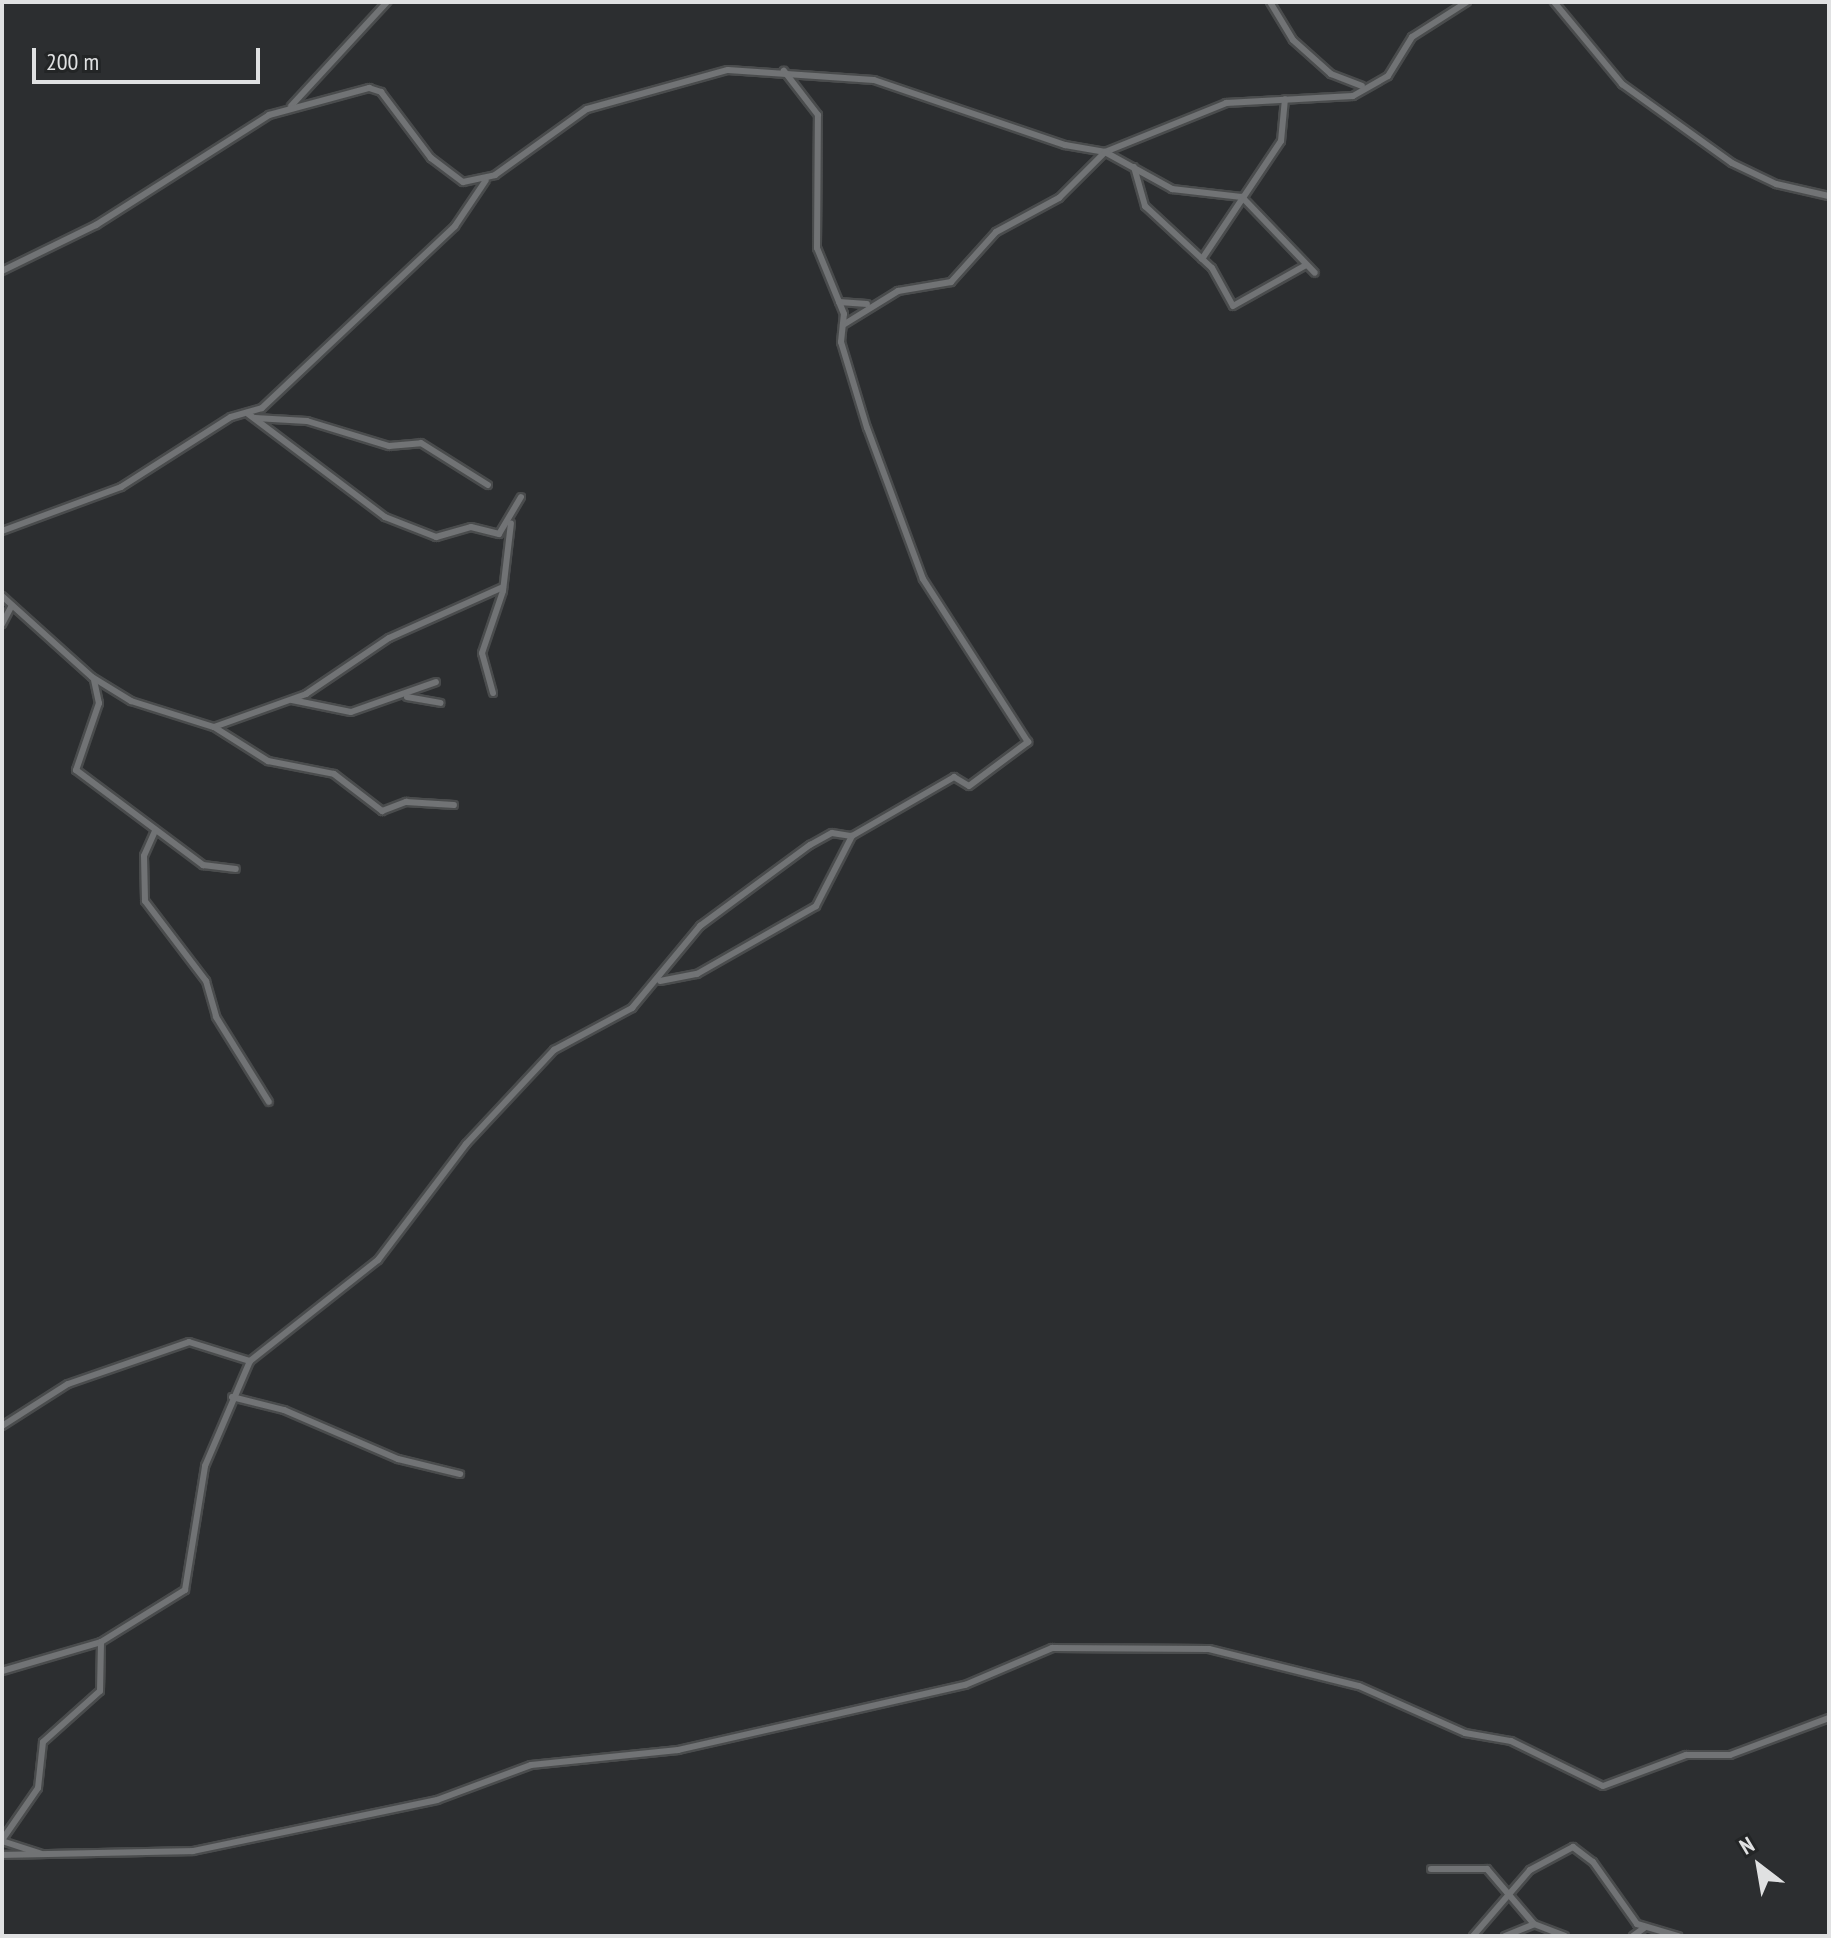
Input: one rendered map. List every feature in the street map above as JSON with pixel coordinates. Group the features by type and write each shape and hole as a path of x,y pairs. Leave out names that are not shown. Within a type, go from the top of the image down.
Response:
{"street":[{"path":"291,106 387,2"},
{"path":"1270,2 1293,40 1331,74 1362,86"},
{"path":"839,302 867,304 951,282 996,232 1059,198 1105,152 1226,103 1346,99 1362,86 1388,76 1412,37 1467,2"},
{"path":"1554,2 1622,84 1732,163 1776,184 1829,196"},
{"path":"2,1671 101,1642 162,1610 191,1583 199,1490 232,1397 250,1361 378,1260 466,1144 554,1050 622,1016 660,981 713,915 824,836 852,836 954,777 969,786 1029,740 923,579 859,405 841,342 843,325 839,302 815,228 818,115 784,71"},
{"path":"4,532 121,487 247,413 294,380 455,226 486,180 587,109 700,73 784,71 874,80 1065,145 1105,152 1182,192 1242,197 1315,273"},
{"path":"2,271 96,225 223,139 291,106 375,89 446,172 463,182 486,180"},
{"path":"1202,259 1281,141 1285,99"},
{"path":"1134,167 1145,206 1202,259 1236,306 1307,265"},
{"path":"843,325 867,304"},
{"path":"247,413 385,517 445,538 471,527 499,534 511,523"},
{"path":"255,418 307,421 379,444 421,443 488,485"},
{"path":"493,693 482,653 503,587 511,523 521,497"},
{"path":"214,727 288,700 404,630 503,587"},
{"path":"2,596 92,677 131,701 214,727 268,761 334,774 382,811 406,802 454,805"},
{"path":"2,624 12,605"},
{"path":"92,677 99,703 76,770 210,869 236,869"},
{"path":"288,700 341,713 407,697 436,682"},
{"path":"407,697 440,703"},
{"path":"155,831 144,856 145,901 206,981 216,1017 269,1102"},
{"path":"660,981 697,974 816,906 852,836"},
{"path":"2,1426 68,1384 189,1342 250,1361"},
{"path":"232,1397 284,1410 398,1459 460,1474"},
{"path":"44,1855 2,1840 38,1788 43,1742 100,1691 101,1642"},
{"path":"2,1855 179,1853 437,1800 531,1765 678,1750 965,1685 1052,1648 1209,1649 1359,1686 1465,1733 1511,1741 1603,1786 1686,1755 1730,1755 1829,1718"},
{"path":"1473,1936 1510,1890 1544,1859 1573,1847 1644,1928 1677,1936"},
{"path":"1431,1869 1478,1866 1510,1890 1534,1924 1565,1936"},
{"path":"1505,1936 1534,1924"},
{"path":"1633,1936 1644,1928"}]}
